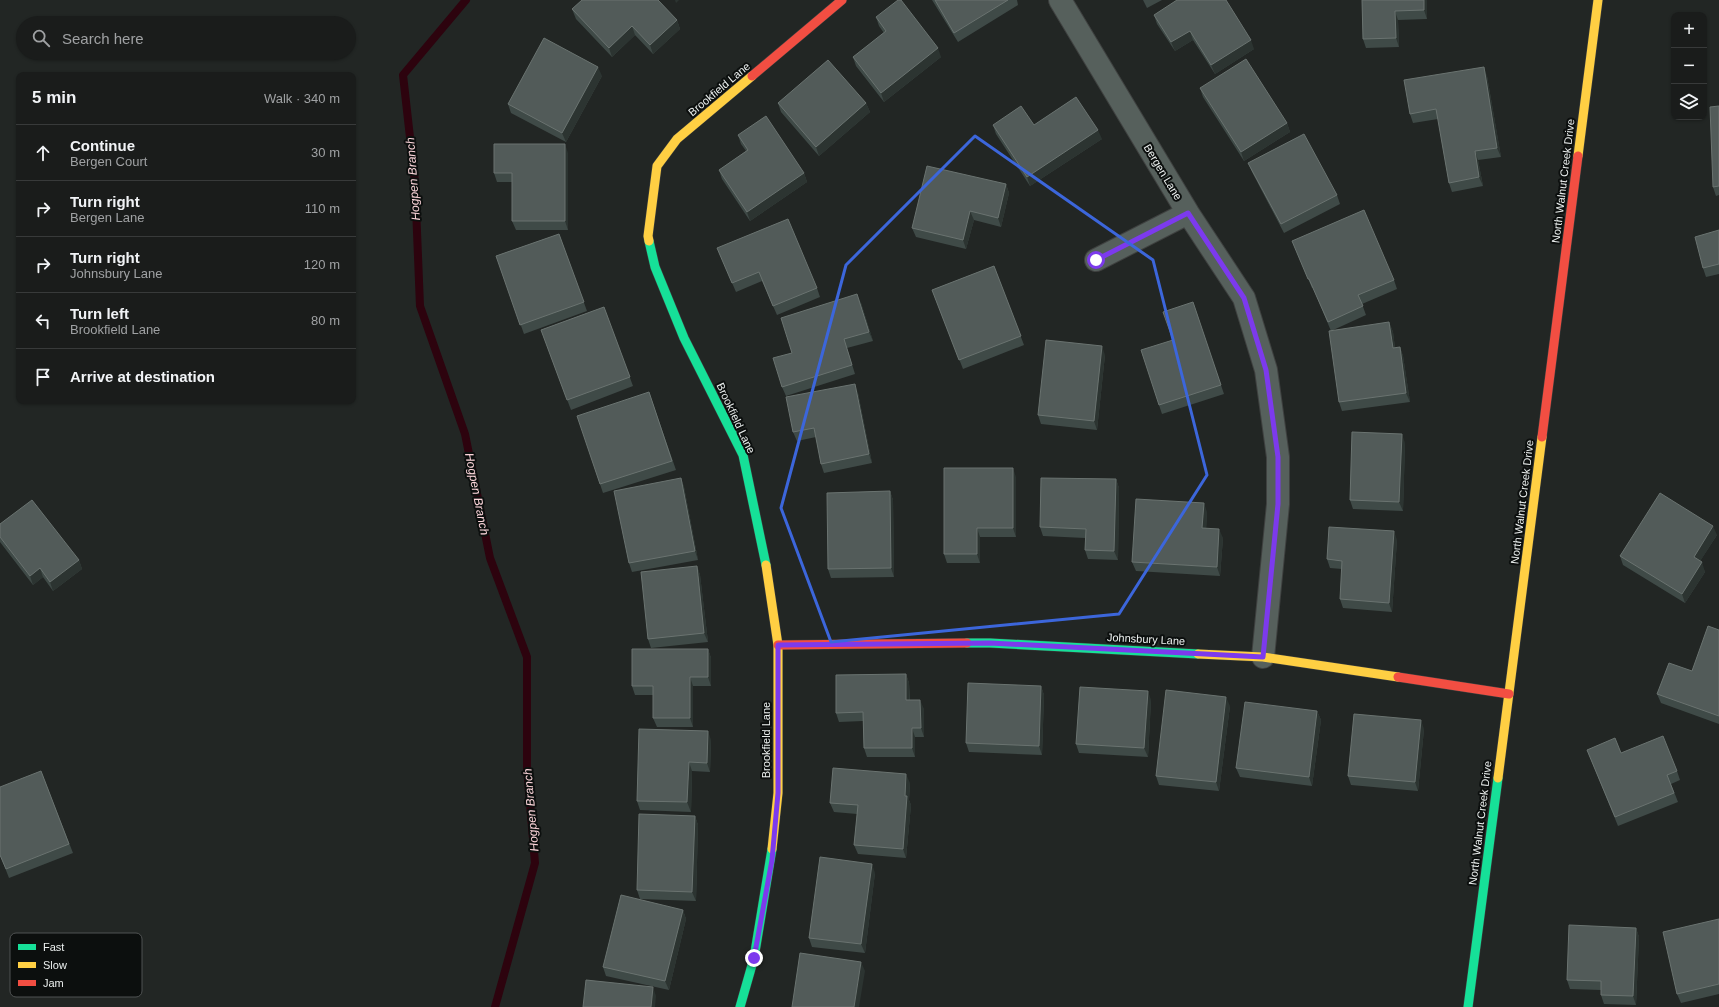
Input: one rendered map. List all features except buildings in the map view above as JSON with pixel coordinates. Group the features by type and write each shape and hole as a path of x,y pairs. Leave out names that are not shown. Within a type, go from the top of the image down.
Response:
{"street":[{"name":"Brookfield Lane","path":"740,1007 754,958 772,852 778,793 778,645 763,546 742,455 684,338 655,267 648,236 657,166 677,139 842,0"},
{"name":"Bergen Lane","path":"1060,0 1188,213 1244,298 1266,370 1278,457 1278,504 1263,657"},
{"name":"North Walnut Creek Drive","path":"1468,1007 1598,0"},
{"path":"1096,260 1188,213"},
{"name":"Johnsbury Lane","path":"778,645 990,643 1263,657 1509,694"}],"highlighted area":[{"path":"975,136 1153,260 1207,475 1119,614 831,642 781,508 846,265"}],"waterway":[{"name":"Hogpen Branch","path":"466,0 403,75 415,182 420,306 465,434 490,558 527,657 527,768 535,863 495,1007"}],"traffic: fast":[{"path":"649,241 655,267 684,338 743,455 766,565"},
{"path":"967,643 1198,654"},
{"path":"1468,1007 1498,778"},
{"path":"740,1007 754,958 772,849"}],"traffic: slow":[{"path":"1578,156 1598,0"},
{"path":"649,241 648,236 657,166 677,139 752,76"},
{"path":"1498,778 1542,437"},
{"path":"766,565 778,645 778,793 772,849"},
{"path":"1198,654 1263,657 1398,677"}],"traffic: jam":[{"path":"752,76 842,0"},
{"path":"1542,437 1578,156"},
{"path":"778,645 967,643"},
{"path":"1398,677 1509,694"}],"route":[{"path":"754,958 772,860 778,793 778,645 990,643 1263,657 1278,504 1278,457 1266,370 1244,298 1188,213 1096,260"}]}
